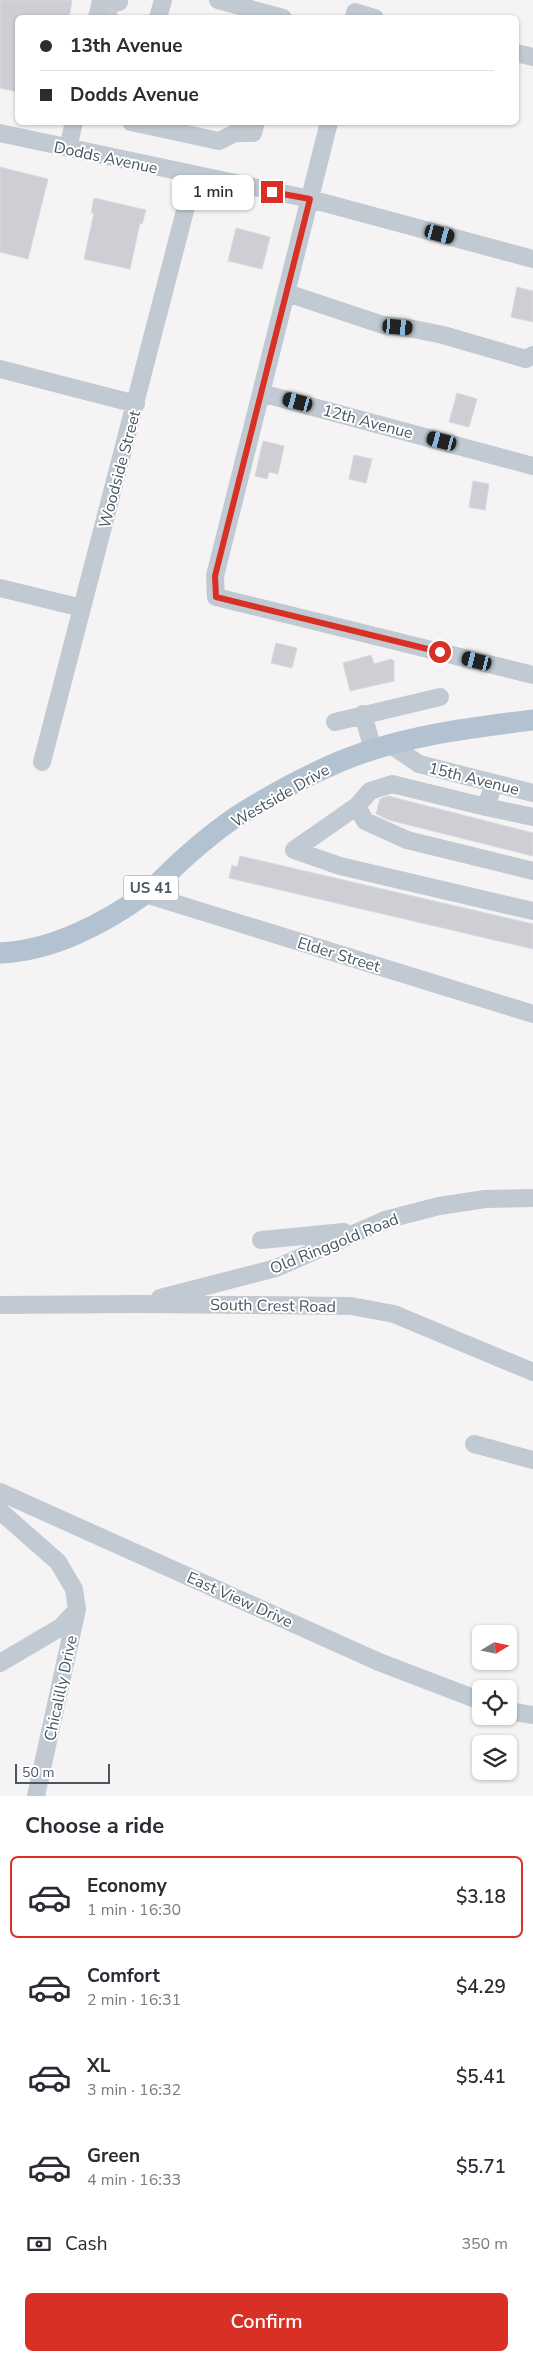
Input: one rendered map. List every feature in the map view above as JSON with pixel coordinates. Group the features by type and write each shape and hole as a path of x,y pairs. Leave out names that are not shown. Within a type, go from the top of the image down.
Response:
{"main road":[{"name":"Westside Drive","path":"0,953 17,952 57,943 96,924 145,894 185,857 248,809 343,760 434,734 533,720"}],"street":[{"path":"98,15 101,0"},
{"path":"159,15 163,0"},
{"path":"218,0 235,11 262,15"},
{"path":"519,54 533,57"},
{"path":"68,148 73,125"},
{"path":"145,125 218,141 234,133 253,133 255,125"},
{"path":"327,125 215,576 216,597 533,675"},
{"name":"Dodds Avenue","path":"0,133 194,176 310,199 533,259"},
{"name":"Woodside Street","path":"42,762 194,176"},
{"path":"287,293 383,325 414,328 526,359 533,355"},
{"path":"0,370 136,404"},
{"name":"12th Avenue","path":"261,393 533,466"},
{"path":"0,588 82,608"},
{"path":"335,722 363,714 440,698"},
{"path":"363,714 382,748"},
{"name":"15th Avenue","path":"382,748 419,764 533,793"},
{"path":"486,807 494,783"},
{"path":"533,817 392,784 370,791 357,806 294,850 340,866 533,911"},
{"path":"357,806 365,821 407,840 533,871"},
{"name":"Elder Street","path":"145,894 533,1014"},
{"name":"Old Ringgold Road","path":"137,1304 276,1268 385,1220 439,1206 485,1199 533,1198"},
{"path":"261,1240 359,1230"},
{"name":"South Crest Road","path":"0,1305 351,1306 394,1314 533,1372"},
{"path":"474,1444 533,1460"},
{"name":"East View Drive","path":"0,1492 379,1662 472,1698"},
{"path":"0,1511 58,1562 74,1589 77,1609 61,1627 0,1664"},
{"name":"Chicalilly Drive","path":"36,1796 77,1609"},
{"path":"517,1712 533,1714"}],"building":[{"path":"0,0 72,0 70,15 15,15 15,91 0,88"},
{"path":"0,167 48,179 28,259 0,252"},
{"path":"94,198 146,210 142,224 140,223 130,269 84,259 94,213 91,213"},
{"path":"236,228 270,237 262,269 228,261"},
{"path":"517,287 533,291 533,322 511,317"},
{"path":"457,393 477,399 469,427 449,422"},
{"path":"263,441 284,446 278,474 269,472 267,479 255,476"},
{"path":"354,455 372,459 366,483 349,479"},
{"path":"473,481 489,484 485,510 469,507"},
{"path":"276,643 297,648 292,668 271,663"},
{"path":"371,655 374,664 391,659 394,661 394,681 350,691 343,663"},
{"path":"388,796 533,833 533,856 389,820 376,814 380,799"},
{"path":"240,856 533,924 533,949 229,878 232,865 237,867"}],"tunnel":[{"path":"108,15 111,0"}],"route":[{"path":"272,192 310,199 215,576 216,597 440,652"}]}
